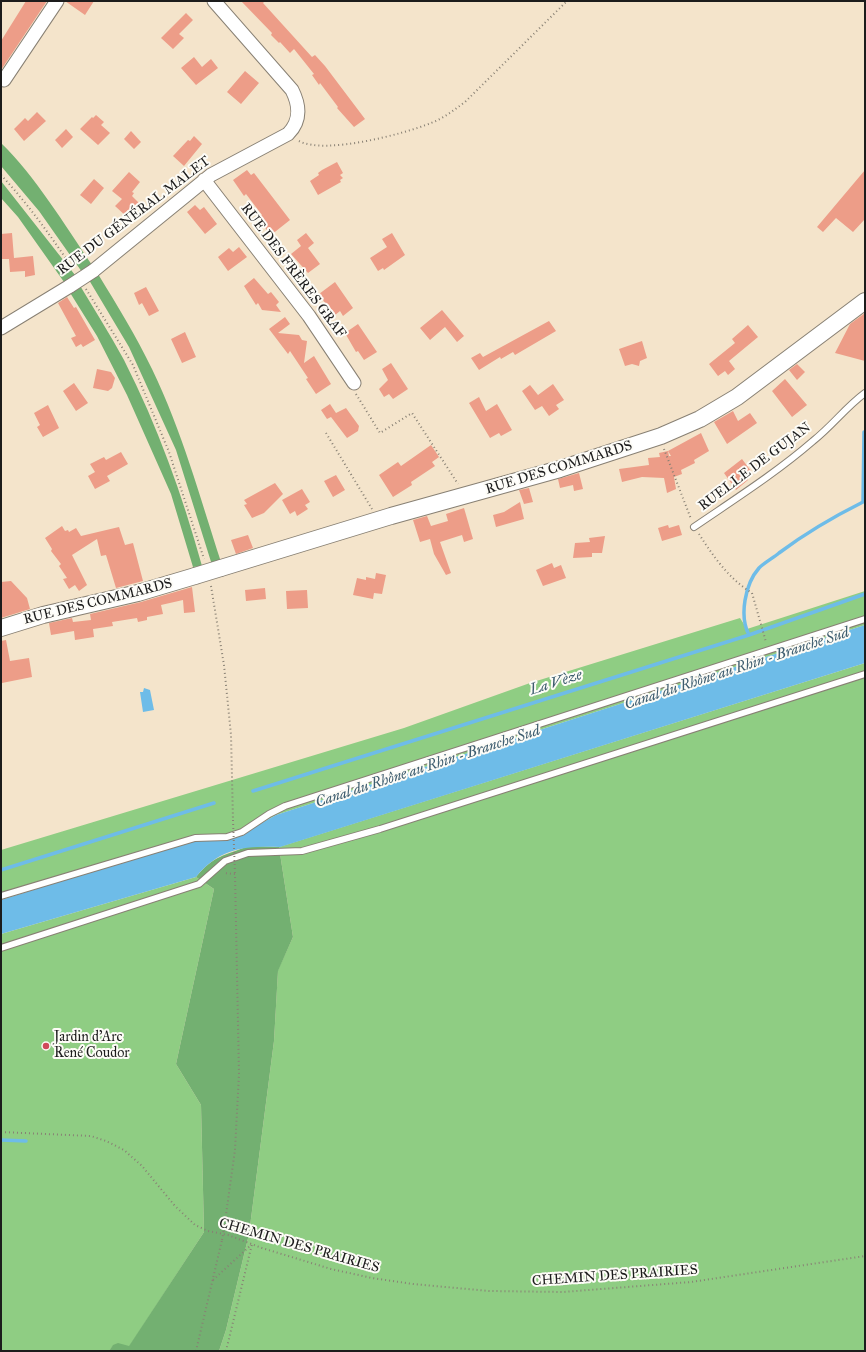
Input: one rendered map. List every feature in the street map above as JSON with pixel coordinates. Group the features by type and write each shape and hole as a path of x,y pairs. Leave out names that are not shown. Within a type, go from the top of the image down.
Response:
{"street":[{"path":"4,80 56,1"},
{"path":"214,1 292,90 298,100 299,112 297,121 288,134"},
{"name":"RUE DU GÉNÉRAL MALET","path":"1,328 93,271 204,180 288,134"},
{"name":"RUE DES FRÈRES GRAF","path":"204,180 306,311 354,383"},
{"name":"RUE DES COMMARDS","path":"1,628 42,615 138,593 378,520 560,469 659,437 700,419 737,397 865,301"}],"lane":[{"name":"RUELLE DE GUJAN","path":"694,527 786,463 815,440 849,404 865,394"},
{"path":"1,896 195,838 227,837 242,832 269,814 285,806 865,619"},
{"path":"1,948 200,884 225,861 248,853 302,851 380,829 865,674"}],"path":[{"path":"288,134 304,143 331,145 378,138 432,123 465,102 567,1"},
{"path":"1,175 18,193 45,228 75,272"},
{"path":"83,285 133,365 169,452 205,562"},
{"path":"354,383 356,394 380,433 412,413 466,496"},
{"path":"326,433 378,520"},
{"path":"659,437 694,527 714,558 745,589 752,593 763,633"},
{"path":"196,1351 224,1228 236,1150 239,1074 231,735 224,665 211,584"},
{"name":"CHEMIN DES PRAIRIES","path":"1,1132 90,1136 112,1144 124,1150 142,1166 174,1206 195,1225 208,1231 228,1235 252,1244 331,1268 372,1278 413,1284 496,1291 562,1292 691,1282 865,1256"},
{"path":"213,1280 252,1244"},
{"path":"226,1351 252,1244"}],"green space":[{"path":"1,143 14,156 38,186 92,265 82,272 39,211 1,166"},
{"path":"1,181 75,275 64,282 18,217 1,198"},
{"path":"98,274 139,345 163,392 190,464 221,562 212,565 176,450 129,347 89,280"},
{"path":"79,284 124,360 148,410 186,513 202,566 193,567 171,494 127,395 97,336 69,291"},
{"path":"865,591 865,625 276,815 255,827 236,835 216,840 192,840 1,900 1,850 404,728 530,683 740,618 747,629"},
{"path":"865,663 865,1351 219,1351 226,1330 249,1234 274,1041 278,970 293,937 279,847"},
{"path":"249,846 279,847 293,937 278,971 274,1041 249,1234 226,1330 219,1351 109,1351 113,1345 118,1343 129,1346 204,1232 201,1105 176,1064 214,889 196,877 214,860"},
{"path":"196,877 214,889 176,1064 201,1105 204,1232 129,1347 113,1346 109,1351 1,1351 1,934"}],"water":[{"name":"Canal du Rhône au Rhin - Branche Sud","path":"865,625 865,663 280,847 244,848 224,854 205,867 196,877 1,934 1,900 192,840 216,840 236,835 255,827 276,815"},
{"path":"144,688 150,690 154,710 143,712 140,692 143,692"}],"building":[{"path":"26,1 47,1 1,70 1,41"},
{"path":"65,1 94,1 85,15"},
{"path":"241,1 265,1 263,3 312,57 315,55 325,66 365,119 354,127 337,108 338,107 320,83 319,85 312,75 314,74 294,49 290,53 271,35 272,33"},
{"path":"186,13 193,20 179,34 184,38 173,49 161,38"},
{"path":"194,57 202,67 211,59 218,68 196,85 181,68"},
{"path":"245,71 259,83 241,104 227,92"},
{"path":"37,112 46,121 24,141 14,129 25,118 28,121"},
{"path":"96,115 104,122 101,125 110,133 98,145 80,129"},
{"path":"66,129 73,137 62,148 55,140"},
{"path":"131,131 141,142 134,149 124,139"},
{"path":"194,136 202,144 184,166 173,156 188,140 190,141"},
{"path":"337,162 343,173 340,175 343,178 340,180 341,182 318,195 310,181 319,175 318,173 322,170"},
{"path":"247,170 251,175 254,173 290,220 271,235 257,218 262,215 246,194 244,196 233,180"},
{"path":"865,170 865,219 853,232 836,218 823,232 817,227"},
{"path":"129,172 140,182 132,192 134,193 132,196 139,203 127,217 115,206 122,199 112,191"},
{"path":"94,179 104,188 91,204 80,195"},
{"path":"195,205 200,210 204,207 217,224 205,234 187,212"},
{"path":"12,233 14,258 33,256 35,275 25,277 25,271 10,272 9,259 2,259 1,234"},
{"path":"306,233 314,243 308,248 320,264 308,273 291,254 301,246 297,240"},
{"path":"392,233 405,255 384,270 383,268 378,271 370,258 387,247 382,239"},
{"path":"239,247 247,257 228,271 218,257 229,248 233,252"},
{"path":"254,278 268,294 271,292 279,302 276,305 281,312 262,310 258,303 256,305 244,286"},
{"path":"335,282 353,308 343,316 340,311 334,316 319,294"},
{"path":"146,287 159,311 149,316 142,303 139,305 134,293"},
{"path":"67,297 74,308 76,307 95,340 83,347 81,344 76,347 71,338 76,336 58,303"},
{"path":"442,310 464,336 457,342 445,327 430,340 420,328"},
{"path":"865,313 865,361 835,353 850,324"},
{"path":"285,317 290,324 278,333 299,335 302,340 307,341 304,363 314,356 331,384 316,394 306,379 308,378 290,351 288,354 269,329"},
{"path":"549,321 556,331 515,355 513,352 501,359 500,357 479,370 471,358 480,353 483,357"},
{"path":"358,324 377,352 364,360 358,351 356,352 345,333"},
{"path":"748,325 758,337 729,361 735,369 728,375 725,371 718,376 709,364 735,343 732,339"},
{"path":"185,332 196,357 182,363 171,339"},
{"path":"642,341 647,358 640,361 639,366 632,364 625,366 619,349"},
{"path":"391,363 408,389 393,399 389,394 384,397 379,389 388,380 382,369"},
{"path":"797,364 805,372 797,380 789,370"},
{"path":"97,369 111,372 115,378 112,388 108,391 93,388"},
{"path":"785,379 807,405 792,417 772,391"},
{"path":"74,383 88,403 76,411 63,391"},
{"path":"553,384 564,400 556,405 559,409 549,416 542,406 535,410 522,391 530,385 538,395"},
{"path":"479,397 486,411 497,404 512,430 501,436 499,433 490,438 469,403"},
{"path":"330,404 336,413 346,408 359,426 358,431 347,438 331,417 327,419 321,410"},
{"path":"48,405 59,428 43,437 37,427 40,425 34,413"},
{"path":"733,411 738,421 750,413 757,423 727,444 714,422"},
{"path":"701,433 709,451 694,460 695,463 681,470 682,474 674,477 676,489 667,493 664,478 642,477 622,482 619,469 649,465 648,458 660,457 659,453 668,451"},
{"path":"431,445 439,457 432,462 435,466 411,482 412,485 393,497 379,475 398,462 401,466"},
{"path":"121,452 128,464 107,476 110,481 95,489 88,476 95,472 90,464 104,457 106,460"},
{"path":"742,459 751,471 745,475 748,480 736,490 724,473"},
{"path":"579,473 583,489 574,491 573,485 560,488 558,479"},
{"path":"336,475 345,490 333,497 324,481"},
{"path":"275,483 283,494 264,513 252,518 244,505 247,504 244,500"},
{"path":"529,488 533,502 524,504 519,490"},
{"path":"302,489 310,502 305,505 308,509 297,516 295,511 290,514 282,500"},
{"path":"520,502 524,519 496,527 493,515 504,512"},
{"path":"464,508 473,539 464,542 462,535 440,542 451,573 446,575 434,554 430,539 420,542 413,520 427,516 431,526 448,521 446,514"},
{"path":"668,525 669,528 679,525 682,535 662,541 658,528"},
{"path":"62,526 65,531 68,530 69,532 76,528 81,536 119,527 125,545 133,543 143,581 116,588 106,555 101,556 97,539 72,555 87,585 79,591 75,585 69,589 63,579 67,578 59,566 61,564 51,551 52,549 45,538"},
{"path":"248,535 253,548 236,554 231,540"},
{"path":"605,536 602,553 592,553 592,557 573,558 575,543 590,542 589,538"},
{"path":"552,563 554,568 561,565 566,578 543,586 536,570"},
{"path":"376,573 386,575 382,594 374,593 373,599 353,595 357,578 366,580 366,577 375,579"},
{"path":"11,581 27,598 30,609 1,618 1,582"},
{"path":"192,587 195,612 184,613 183,600 161,605 163,614 147,617 147,620 138,622 137,618 112,622 113,626 93,629 94,637 75,640 74,631 51,635 49,623 72,618 73,622 91,620 90,614 141,602"},
{"path":"265,588 266,599 246,601 245,590"},
{"path":"307,590 308,608 287,609 286,591"},
{"path":"6,640 10,661 29,658 32,677 2,683 1,641"}],"waterway":[{"path":"749,635 744,619 745,600 750,583 759,568 809,532 863,502 864,432"},
{"name":"La Vèze","path":"253,791 749,635 865,594"},
{"path":"1,870 214,803"},
{"path":"1,1140 26,1141"}],"place":[{"name":"Jardin d'Arc René Coudor","path":"46,1046"}]}
